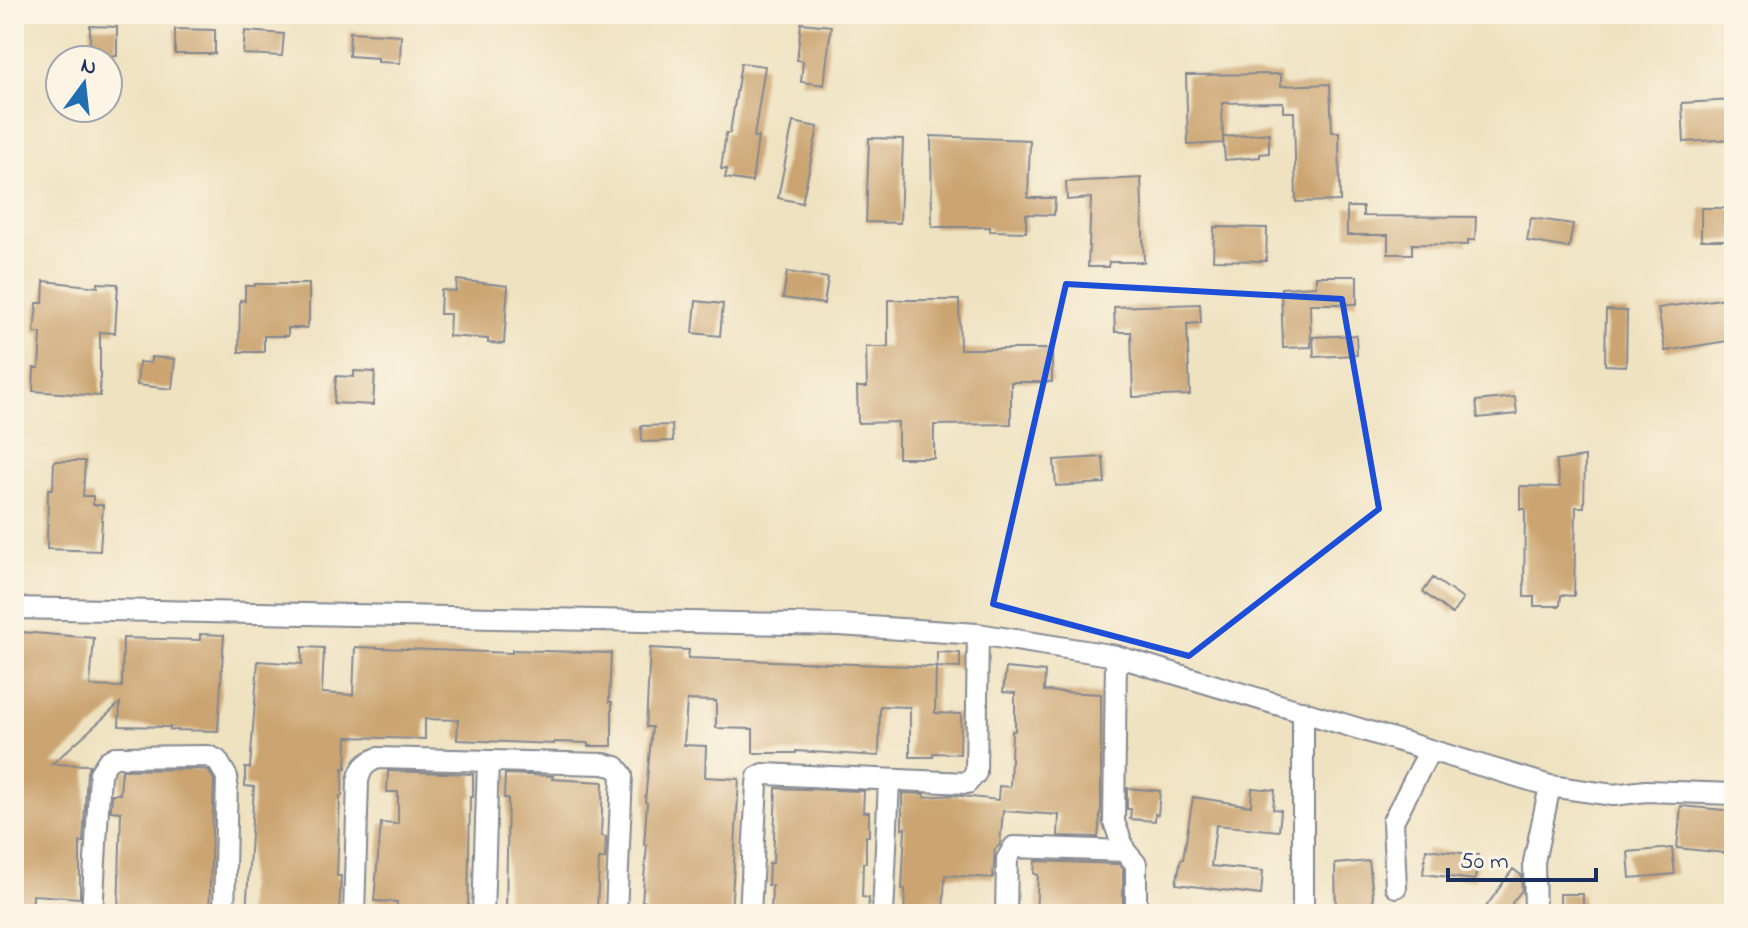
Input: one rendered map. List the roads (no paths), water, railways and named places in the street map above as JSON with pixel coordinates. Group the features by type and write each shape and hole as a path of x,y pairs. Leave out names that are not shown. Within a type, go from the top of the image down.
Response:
{"street":[{"path":"14,608 839,625 978,634 1116,656 1550,786 1613,795 1646,791 1734,794"},
{"path":"750,914 758,777 772,772 889,781 967,783 972,779 976,773 978,634"},
{"path":"1116,656 1114,822 1125,851 1136,864 1136,914"},
{"path":"1303,711 1303,914"},
{"path":"1396,887 1393,821 1430,750"},
{"path":"92,914 102,768 115,757 208,756 217,760 227,777 224,914"},
{"path":"354,914 358,781 361,770 368,762 378,758 604,764 616,767 622,775 616,914"},
{"path":"483,914 488,761"},
{"path":"883,914 889,781"},
{"path":"1535,914 1534,862 1550,786"},
{"path":"1006,914 1007,859 1014,847 1125,851"}]}
